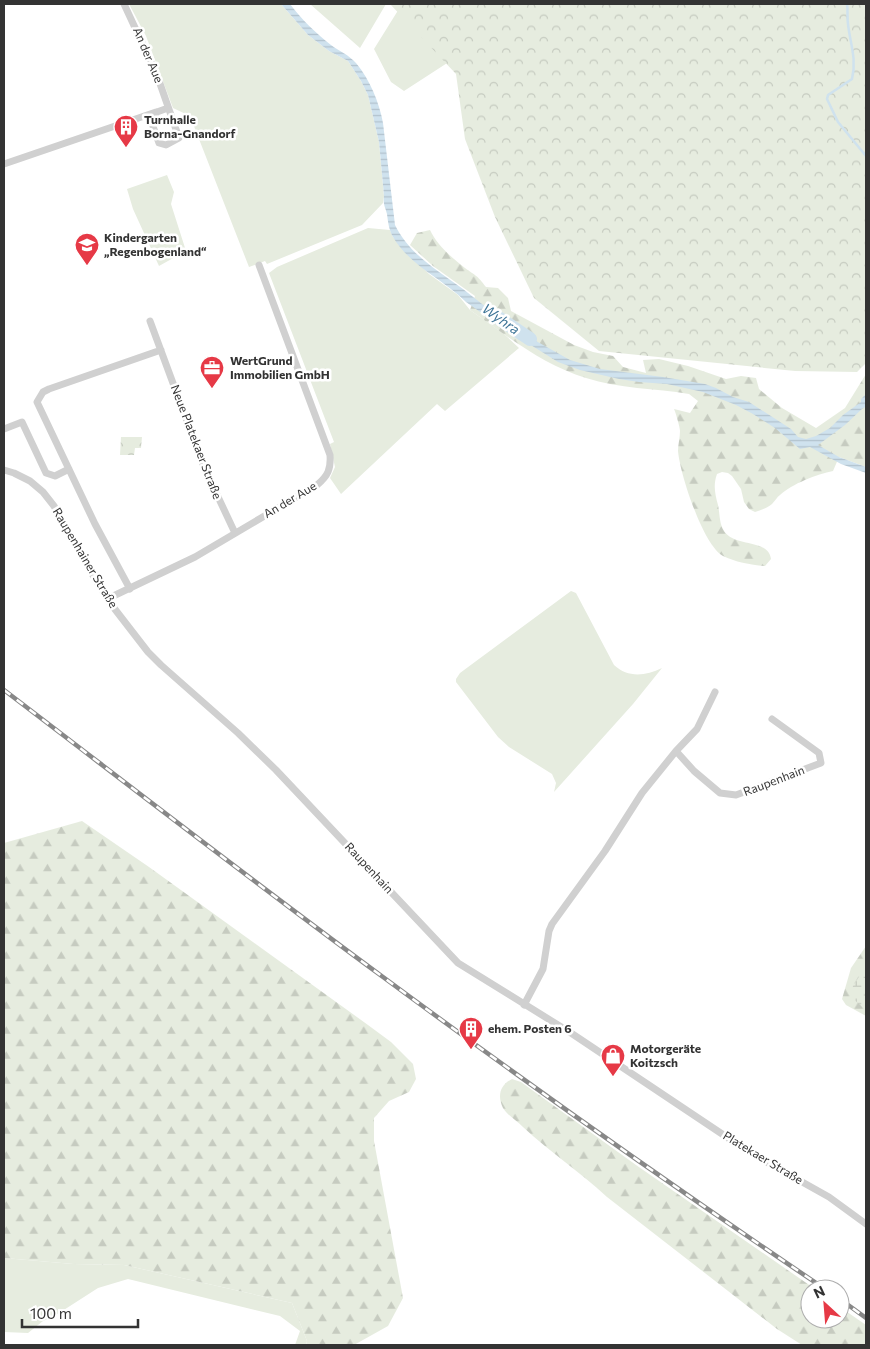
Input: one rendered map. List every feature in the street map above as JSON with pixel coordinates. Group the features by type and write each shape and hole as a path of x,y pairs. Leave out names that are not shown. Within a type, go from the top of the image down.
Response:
{"street":[{"name":"An der Aue","path":"124,4 154,68 179,138 166,145 159,143 151,121 156,112"},
{"path":"4,164 168,108"},
{"name":"An der Aue","path":"107,599 195,557 326,477 331,466 330,455 259,265"},
{"name":"Neue Platekaer Straße","path":"150,321 204,467 235,533"},
{"name":"Raupenhainer Straße","path":"130,589 95,524 37,402 43,392 49,389 161,350"},
{"path":"4,429 22,422 46,473 55,476 69,469"},
{"name":"Raupenhainer Straße","path":"4,470 30,481 43,492 54,506 93,578 136,637 161,665 222,719"},
{"path":"524,1005 543,969 549,931 552,924 605,851 642,794 676,751 697,729 715,692"},
{"name":"Raupenhain","path":"222,719 276,770 458,964 660,1091"},
{"name":"Raupenhain","path":"676,751 694,771 720,793 736,795 821,763 819,753 772,719"},
{"name":"Platekaer Straße","path":"660,1091 752,1154 829,1197 866,1224"}],"green space":[{"path":"129,4 281,4 308,35 329,51 348,61 361,81 368,95 379,142 383,203 362,225 267,264 265,261 249,267 190,116 173,108 146,36"},
{"path":"310,4 386,4 360,48"},
{"path":"390,4 866,4 866,363 857,372 795,371 599,351 534,298 495,217 465,139 456,74"},
{"path":"402,4 495,32 404,91 391,82 374,49"},
{"path":"167,175 174,192 171,204 186,251 159,266 133,209 127,189"},
{"path":"368,228 390,230 393,237 429,274 458,295 470,310 504,334 519,348 445,411 437,404 341,494 330,478 335,467 330,444 334,442 269,273 277,267"},
{"path":"430,230 445,251 476,276 486,287 498,288 508,298 511,311 574,345 593,352 613,356 623,367 646,373 643,360 659,359 688,366 726,379 741,376 756,378 759,389 782,408 816,428 845,408 866,374 866,467 839,457 833,471 798,483 785,491 773,503 755,512 749,509 744,502 741,489 732,476 722,472 717,474 715,493 722,528 729,536 736,540 764,548 769,552 771,559 765,566 743,563 723,556 715,549 700,524 683,476 678,451 680,429 674,409 690,413 698,401 689,394 599,382 555,366 540,358 470,310 475,296 433,266 410,245 417,233"},
{"path":"121,437 142,437 141,448 135,448 134,455 120,455"},
{"path":"571,591 576,593 614,665 631,674 649,673 662,668 633,704 554,792 556,783 552,774 509,747 498,737 456,682 456,679 460,673"},
{"path":"82,821 368,1025 391,1042 413,1064 416,1079 409,1092 389,1101 374,1118 374,1141 403,1298 388,1326 354,1345 306,1345 307,1341 292,1303 124,1265 73,1264 4,1258 4,843"},
{"path":"866,946 866,1016 846,1005 842,999 851,968"},
{"path":"866,966 866,1010 851,997 853,986"},
{"path":"512,1079 521,1082 636,1165 801,1279 800,1329 850,1329 850,1314 866,1325 866,1345 802,1345 777,1329 607,1197 510,1116 503,1108 500,1099 502,1088"},
{"path":"4,1258 73,1264 124,1265 292,1303 307,1341 306,1345 295,1345 300,1331 280,1316 128,1279 98,1288 56,1315 43,1321 28,1333 4,1332"}],"water":[{"path":"281,4 290,4 320,36 353,60 370,84 383,123 395,225 408,245 424,261 504,319 511,327 570,360 600,369 705,384 749,402 791,429 798,437 806,439 830,428 843,415 861,402 861,399 866,394 866,407 818,445 839,457 866,467 866,473 841,464 810,447 800,449 775,428 753,414 703,392 667,384 619,379 580,370 558,362 520,340 466,302 408,256 393,237 390,229 384,204 379,142 368,95 361,81 348,61 329,51 308,35"}],"waterway":[{"path":"847,4 853,58 852,79 828,95 827,99 838,122 866,156"},
{"name":"Wyhra","path":"494,315 530,339"}],"railway":[{"path":"4,690 437,1017 657,1174 810,1279"},
{"path":"850,1306 866,1318"}],"place":[{"name":"Turnhalle Borna-Gnandorf","path":"126,148"},
{"name":"Kindergarten „Regenbogenland“","path":"87,266"},
{"name":"WertGrund Immobilien GmbH","path":"212,389"},
{"name":"ehem. Posten 6","path":"471,1050"},
{"name":"Motorgeräte Koitzsch","path":"613,1077"}]}
